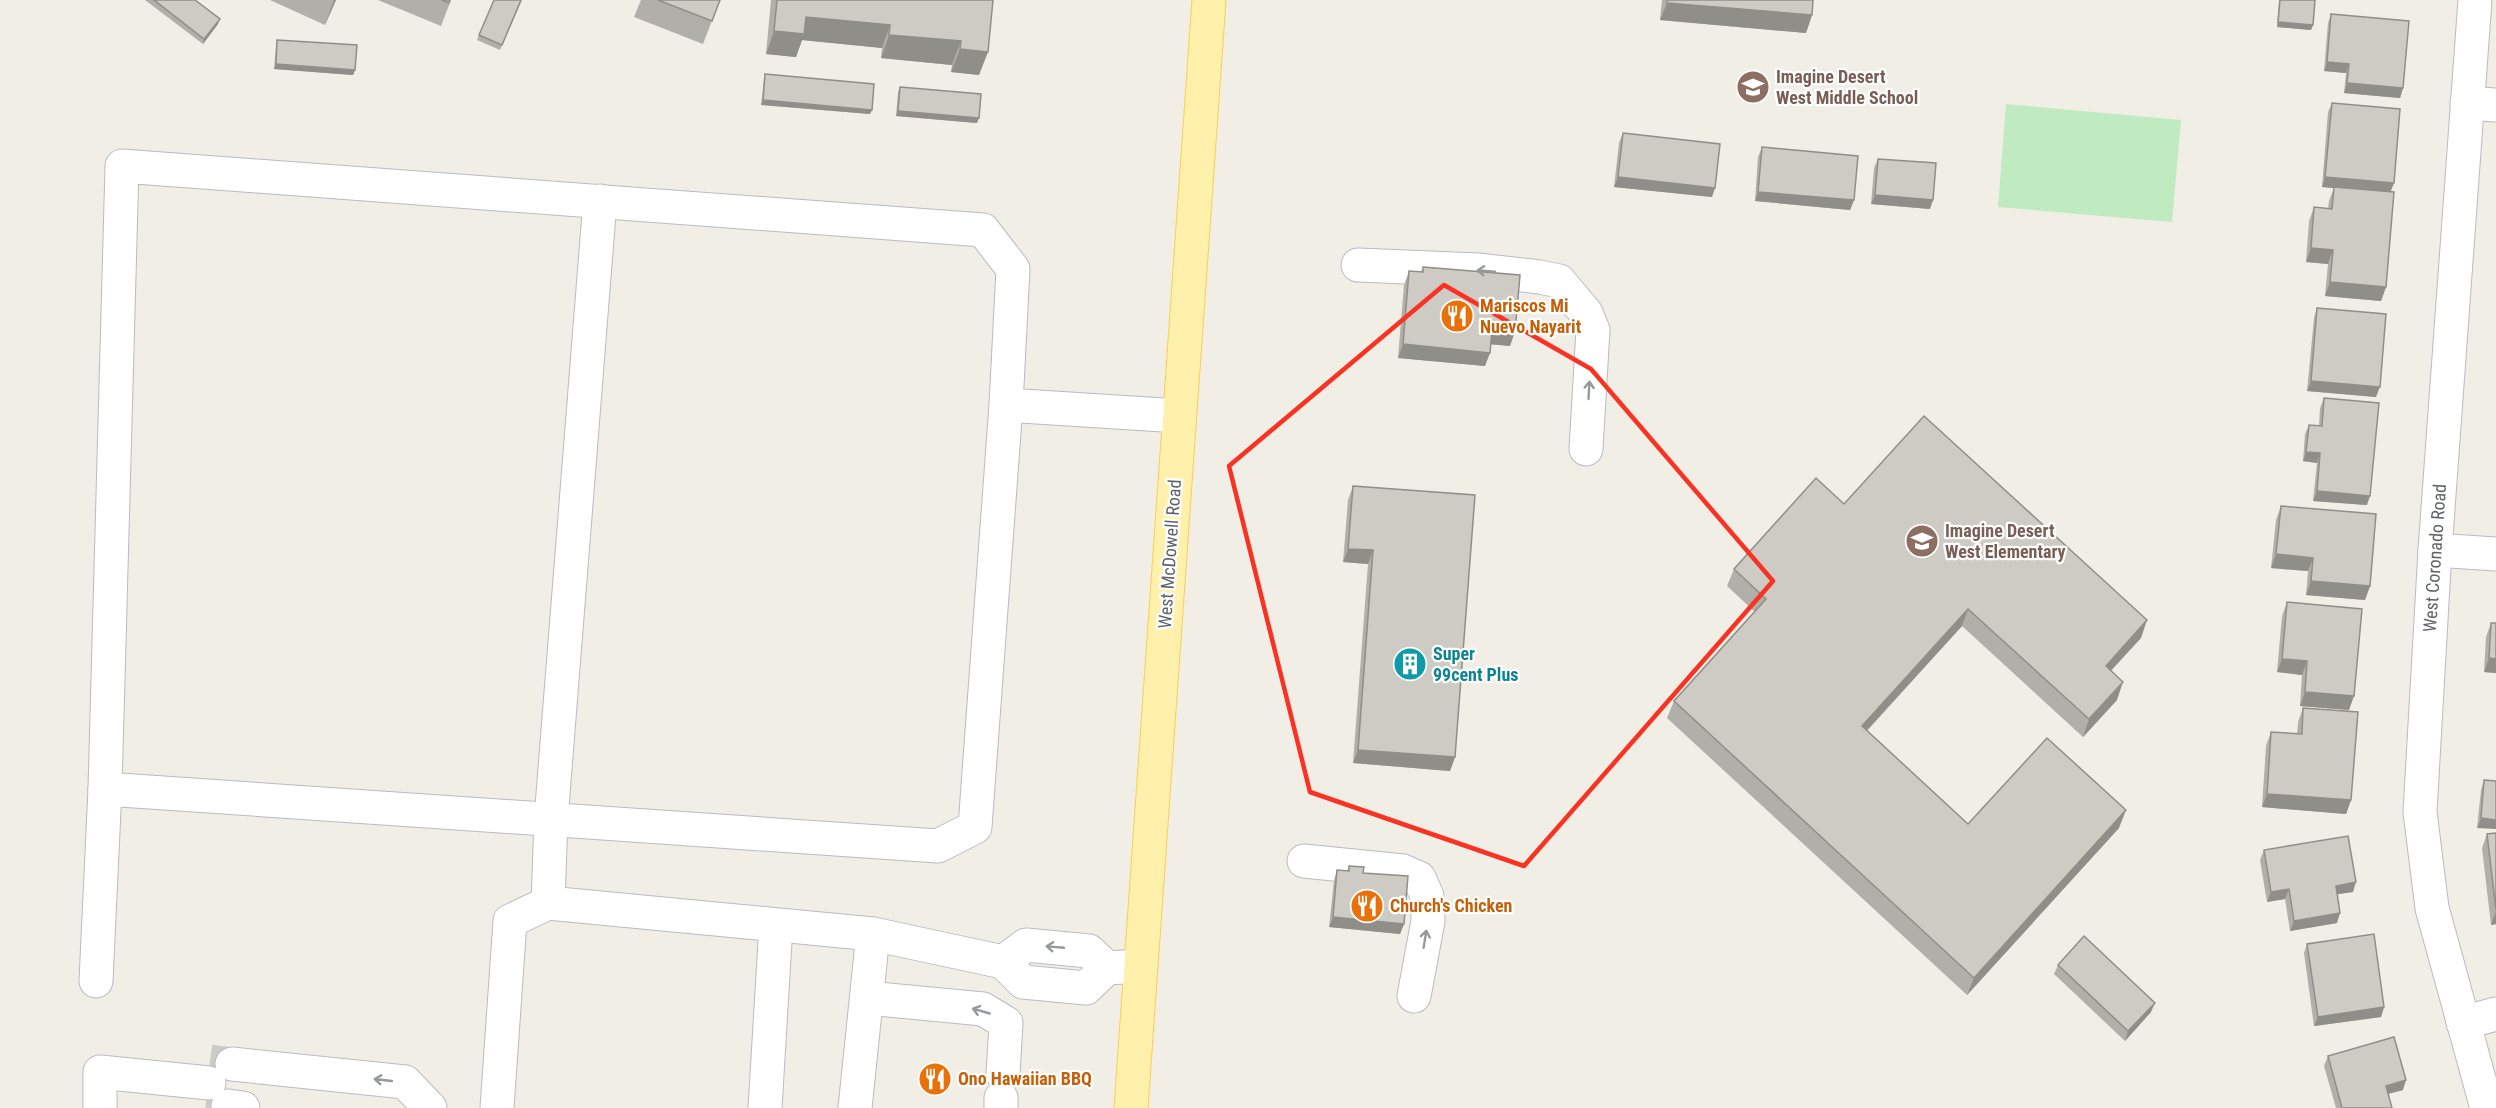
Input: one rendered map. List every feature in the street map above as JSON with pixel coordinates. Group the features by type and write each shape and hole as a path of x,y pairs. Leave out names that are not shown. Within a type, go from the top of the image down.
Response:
{"main road":[{"name":"West McDowell Road","path":"1131,1108 1209,0"}],"street":[{"name":"West Coronado Road","path":"2475,0 2481,104 2435,550 2420,812 2432,908 2487,1108"},
{"path":"96,981 105,789 122,166 983,230 1013,269 1006,405 975,827 938,846 105,789"},
{"path":"548,903 551,819 600,201"},
{"path":"1358,265 1478,270 1540,276 1559,281 1586,313 1593,330 1586,449"},
{"path":"1006,405 1179,416"},
{"path":"2435,550 2496,554"},
{"path":"1304,861 1403,871 1419,878 1427,896 1428,921 1414,996"},
{"path":"497,1108 510,921 548,903 873,934 1003,962 1026,945 1089,951 1107,968 1140,966"},
{"path":"765,1108 776,925"},
{"path":"855,1108 873,934"},
{"path":"867,998 983,1009 1006,1023 1002,1094"},
{"path":"2463,1023 2496,1014"},
{"path":"100,1108 100,1072 118,1073 170,1057 223,1087 431,1108"}],"highlighted area":[{"path":"1444,285 1591,369 1773,581 1524,866 1310,792 1229,466"}],"green space":[{"path":"2006,104 2181,120 2172,222 1998,207"}],"building":[{"path":"154,0 195,0 220,19 204,39"},
{"path":"494,0 521,0 502,45 479,35"},
{"path":"658,0 720,0 712,21"},
{"path":"777,0 993,0 988,52 960,49 961,41 889,35 890,25 806,17 804,34 774,31"},
{"path":"1667,0 1813,0 1812,15 1667,3"},
{"path":"2280,0 2315,0 2313,25 2278,22"},
{"path":"2331,14 2409,21 2403,88 2347,83 2349,64 2327,62"},
{"path":"277,40 357,45 355,70 276,64"},
{"path":"765,74 874,84 872,110 763,100"},
{"path":"900,87 981,94 979,118 898,111"},
{"path":"2332,103 2400,109 2394,183 2325,177"},
{"path":"1623,133 1720,144 1715,188 1618,177"},
{"path":"1762,147 1858,156 1854,200 1758,192"},
{"path":"1878,159 1936,163 1933,200 1875,195"},
{"path":"2334,187 2394,192 2386,287 2330,282 2333,250 2311,248 2314,207 2332,209"},
{"name":"Mariscos Mi Nuevo Nayarit","path":"1423,267 1520,275 1515,332 1492,330 1490,353 1403,344 1409,271 1423,272"},
{"path":"2317,308 2386,314 2380,387 2311,381"},
{"path":"2324,398 2379,403 2370,496 2317,491 2320,453 2306,452 2309,425 2322,426"},
{"path":"1924,416 2147,620 2106,666 2123,682 2089,719 1968,609 1862,726 1968,824 2047,738 2126,810 1974,978 1674,701 1766,599 1734,569 1816,478 1844,504"},
{"name":"Super 99cent Plus","path":"1353,486 1475,495 1455,757 1358,750 1373,550 1348,549"},
{"path":"2281,506 2376,514 2370,586 2311,581 2313,558 2276,554"},
{"path":"2287,602 2362,609 2354,696 2305,692 2307,661 2282,659"},
{"path":"2491,623 2496,623 2496,659 2489,658"},
{"path":"2303,708 2358,712 2351,800 2267,794 2271,732 2302,734"},
{"path":"2484,780 2496,781 2496,820 2481,818"},
{"path":"2496,833 2496,910 2487,834"},
{"path":"2348,836 2356,882 2336,886 2340,913 2294,921 2289,889 2271,892 2264,850"},
{"name":"Church's Chicken","path":"1349,866 1364,867 1363,873 1408,876 1404,924 1333,917 1337,870 1349,871"},
{"path":"2374,934 2384,1007 2318,1017 2307,944"},
{"path":"2084,936 2155,1003 2128,1031 2058,965"},
{"path":"2394,1037 2406,1080 2386,1086 2392,1108 2342,1108 2328,1056"}],"tunnel":[{"path":"210,1061 232,1064"},
{"path":"206,1103 228,1106"}],"place":[{"name":"Imagine Desert West Middle School","path":"1753,87"},
{"name":"Mariscos Mi Nuevo Nayarit","path":"1457,316"},
{"name":"Imagine Desert West Elementary","path":"1922,541"},
{"name":"Super 99cent Plus","path":"1410,664"},
{"name":"Church's Chicken","path":"1367,906"},
{"name":"Ono Hawaiian BBQ","path":"935,1079"}]}
